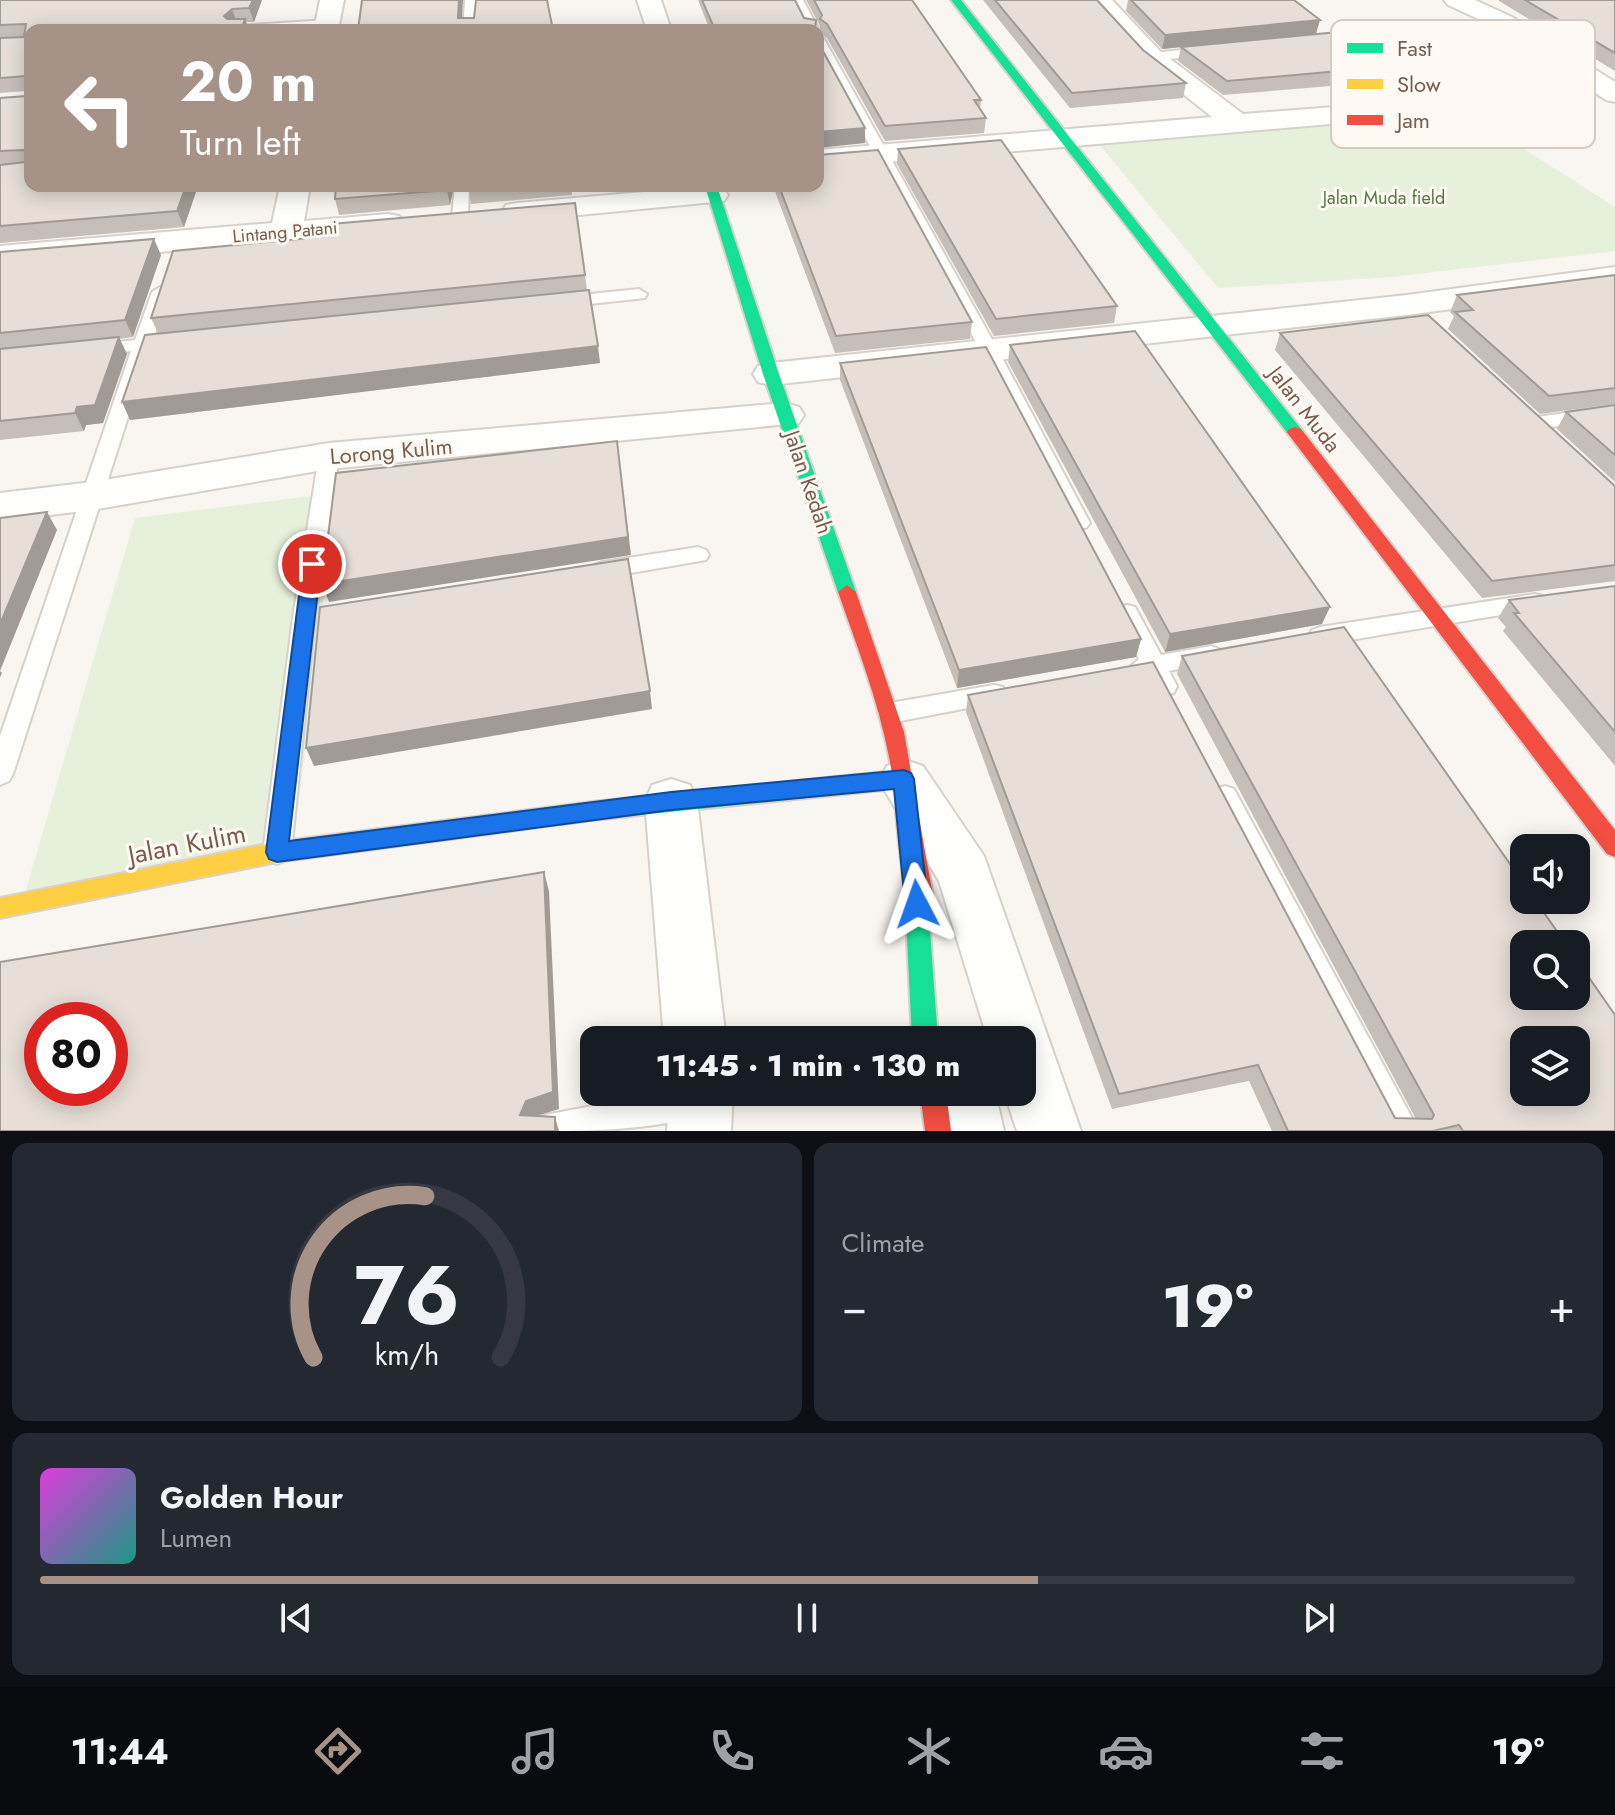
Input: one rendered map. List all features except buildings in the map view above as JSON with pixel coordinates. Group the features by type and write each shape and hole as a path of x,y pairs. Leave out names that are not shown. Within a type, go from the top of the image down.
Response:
{"main road":[{"name":"Jalan Muda","path":"956,0 1067,138 1615,847"},
{"name":"Jalan Kedah","path":"712,192 771,374 890,713 904,779 915,876"},
{"name":"Jalan Kulim","path":"0,908 277,852 671,801 904,779"},
{"path":"915,876 942,995"},
{"path":"915,876 924,1026"},
{"path":"935,1106 938,1131"}],"street":[{"path":"327,24 332,0"},
{"path":"649,0 657,24"},
{"path":"1456,0 1500,20"},
{"path":"1100,2 1152,57 1237,123"},
{"path":"1100,2 1130,2"},
{"path":"1595,81 1615,94"},
{"path":"824,158 1331,115"},
{"path":"286,232 294,192"},
{"name":"Lintang Patani","path":"0,256 172,256 286,232 421,220 461,201 687,192"},
{"path":"771,374 1210,326 1419,316 1615,277"},
{"name":"Lorong Kulim","path":"0,507 92,496 329,456 785,415"},
{"path":"904,779 964,873 1014,1026"},
{"path":"671,801 694,1026"},
{"path":"1036,1092 1049,1131"},
{"path":"966,1106 972,1131"}],"lane":[{"path":"469,24 471,0"},
{"path":"797,0 810,24"},
{"path":"824,50 989,350 1089,541"},
{"path":"1152,57 1227,50"},
{"path":"0,774 172,256"},
{"path":"546,304 639,294"},
{"path":"79,351 189,340"},
{"path":"1559,444 1531,417 1615,412"},
{"path":"277,852 312,616 329,456"},
{"path":"587,572 698,555"},
{"path":"1118,596 1176,706"},
{"path":"1295,641 1555,599"},
{"path":"1123,671 1232,651"},
{"path":"890,713 1014,690"},
{"path":"1213,775 1403,1131"},
{"path":"545,1131 700,1108"}],"green space":[{"name":"Jalan Muda field","path":"1331,123 1331,148 1522,148 1615,207 1615,251 1391,277 1218,288 1099,144"},
{"path":"336,493 292,858 22,903 135,518"}],"traffic: fast":[{"path":"956,0 1295,432"},
{"path":"713,192 771,374 847,592"},
{"path":"592,811 904,779"},
{"path":"915,876 924,1026"}],"traffic: slow":[{"path":"0,908 277,852 592,811"}],"traffic: jam":[{"path":"1295,432 1615,847"},
{"path":"847,592 880,684 900,756 924,913"},
{"path":"935,1106 938,1131"}],"route":[{"path":"312,564 277,852 671,801 904,779 917,904"}]}
